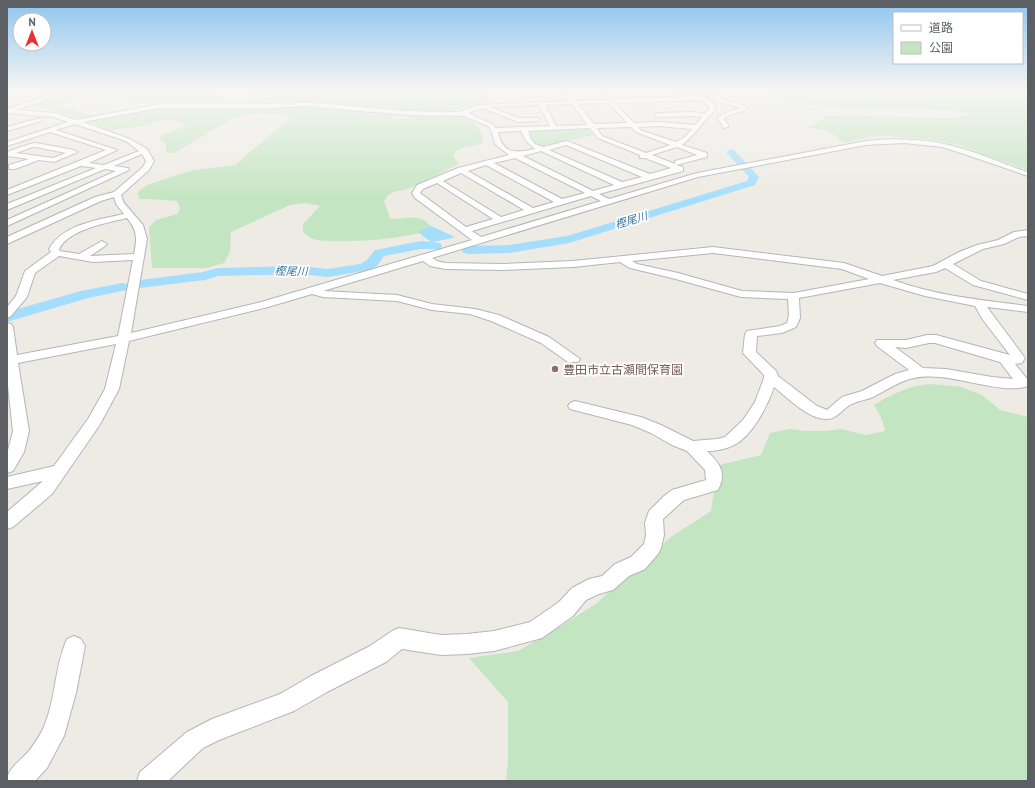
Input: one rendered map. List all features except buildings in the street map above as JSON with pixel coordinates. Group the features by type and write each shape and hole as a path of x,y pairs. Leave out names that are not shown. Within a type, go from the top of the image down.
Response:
{"street":[{"path":"11,132 35,127"},
{"path":"7,144 61,127"},
{"path":"7,241 112,195 150,164 150,159 144,151 128,140 90,127"},
{"path":"491,127 494,130 500,146 514,155 609,202"},
{"path":"494,130 591,127 602,139 643,156 678,166"},
{"path":"604,127 614,138 653,153 699,175"},
{"path":"464,230 649,177 704,155 646,134 635,127"},
{"path":"643,156 677,145 697,127"},
{"path":"524,129 530,142 541,149 621,185"},
{"path":"7,193 113,150 51,130"},
{"path":"11,132 34,135"},
{"path":"646,134 665,134"},
{"path":"678,134 689,135"},
{"path":"10,360 123,340 233,314 720,170 880,141 908,141 957,149 1028,174"},
{"path":"480,241 417,194 420,187 461,170 487,162 541,149 570,144 649,177"},
{"path":"36,145 74,152 57,160 7,154 36,145"},
{"path":"7,207 144,151"},
{"path":"9,167 38,158"},
{"path":"487,162 561,202"},
{"path":"7,223 125,170 80,164"},
{"path":"461,170 532,211"},
{"path":"437,180 500,220"},
{"path":"14,181 33,183"},
{"path":"7,187 20,188"},
{"path":"7,522 46,489 94,422 112,389 123,340 142,240 140,230 112,195 79,191"},
{"path":"7,214 51,221"},
{"path":"129,215 67,234 55,244 54,249 57,252 93,259 139,257"},
{"path":"622,259 634,266 674,275 741,294 794,296 925,272 936,269 963,254 980,247 1001,242 1017,234 1028,233"},
{"path":"80,257 102,244"},
{"path":"424,258 439,265 478,268 566,264 713,250 840,265 925,293 980,303 1028,309"},
{"path":"7,314 21,297 30,272 57,252"},
{"path":"946,264 977,283 1028,297"},
{"path":"312,291 324,294 397,298 432,307 471,311 495,318 545,340 573,359"},
{"path":"692,447 718,445 730,441 748,424 762,402 771,378 771,374 749,353 751,334 759,331 786,330 792,326 794,321 794,296"},
{"path":"7,297 21,297"},
{"path":"921,373 881,343 906,344 920,342 926,339 936,339 1005,359 1017,360 1019,358 987,317 980,303"},
{"path":"7,327 10,360 21,431 16,452 7,467"},
{"path":"771,378 803,402 807,407 824,414 830,414 844,402 868,393 901,377 921,373 946,373 995,382 1023,383 1005,359"},
{"path":"149,781 195,740 286,703 319,684 378,654 399,638 440,645 467,644 494,641 535,631 566,609 579,594 596,585 606,584 622,570 638,563 652,548 655,535 655,516 678,495 712,485 715,476 714,470 711,465 692,447 677,441 656,429 636,421 575,406"},
{"path":"7,483 61,470"},
{"path":"18,781 38,759 52,736 65,693 74,646"}],"green space":[{"path":"102,127 137,127 111,130"},
{"path":"183,127 218,127 174,153 166,153 166,144 161,141 160,136"},
{"path":"280,127 478,127 481,132 483,143 461,148 454,153 454,157 459,163 455,166 408,189 393,192 387,196 384,202 391,219 414,218 424,220 431,228 423,232 374,240 323,241 313,239 303,232 303,224 320,206 305,203 290,205 231,232 230,252 224,263 207,268 152,268 149,227 156,220 177,214 180,208 177,201 139,199 138,192 147,185 193,170 235,165"},
{"path":"809,127 1028,127 1028,170 960,145 927,139 887,136 871,137 848,142 840,141 830,132 807,128"},
{"path":"586,128 594,135 539,147 530,140 527,130"},
{"path":"930,384 962,387 982,395 1000,410 1028,417 1028,781 506,781 508,762 508,702 469,658 518,651 597,603 634,568 671,537 711,511 714,490 711,467 761,455 770,433 790,429 826,431 841,429 866,435 885,431 882,419 874,405 900,391"}],"water":[{"path":"431,226 455,237 424,245 423,244 431,240 428,240 418,232"}],"waterway":[{"name":"樫尾川","path":"468,250 509,249 569,239 751,183 754,177 731,152"},
{"name":"樫尾川","path":"140,284 205,276 217,272 301,270 328,273 364,267 372,263 376,256 380,253 421,245 436,246"},
{"name":"樫尾川","path":"7,317 86,294 122,287"}],"place":[{"name":"豊田市立古瀬間保育園","path":"555,369"}]}
